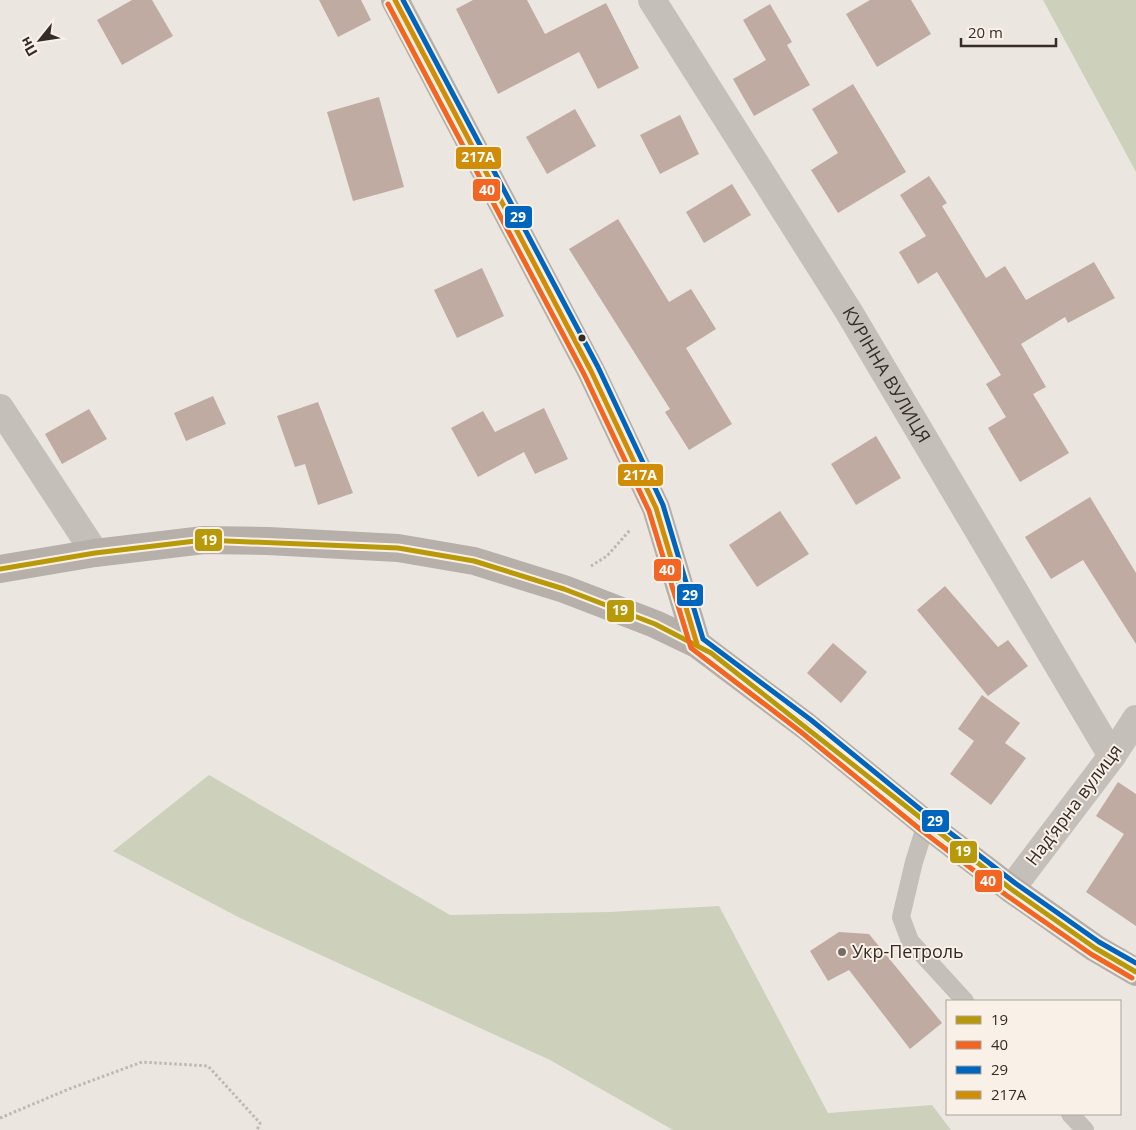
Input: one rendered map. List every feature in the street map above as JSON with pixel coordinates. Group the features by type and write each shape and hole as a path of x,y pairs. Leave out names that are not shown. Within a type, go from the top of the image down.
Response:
{"main road":[{"path":"395,0 591,371 656,508 697,644"},
{"path":"0,569 95,553 204,540 336,543 437,553 474,561 564,589 655,624 697,644 806,726 926,824 1011,889 1095,948 1136,972"}],"street":[{"name":"КУРІННА ВУЛИЦЯ","path":"652,0 849,312 1112,756"},
{"path":"0,408 95,553"},
{"name":"Надʼярна вулиця","path":"1011,889 1112,756 1136,720"}],"lane":[{"path":"926,824 914,862 901,917 910,941 964,1000"},
{"path":"1071,1115 1085,1130"}],"path":[{"path":"0,1118 69,1089 142,1062 208,1066 260,1123 257,1130"}],"green space":[{"path":"1043,0 1136,0 1136,172"},
{"path":"209,775 450,915 609,912 719,906 828,1113 932,1105 951,1130 673,1130 550,1060 240,918 113,851"}],"building":[{"path":"132,0 152,0 173,36 122,65 97,20"},
{"path":"319,0 361,0 371,20 338,37"},
{"path":"473,0 527,0 545,34 606,3 639,68 598,89 579,52 498,94 456,9"},
{"path":"870,0 911,0 931,34 877,67 846,14"},
{"path":"770,4 792,42 787,45 810,85 754,116 733,79 766,60 743,20"},
{"path":"853,84 906,172 838,213 811,170 838,153 812,109"},
{"path":"379,97 404,187 353,201 327,112"},
{"path":"575,109 596,146 547,174 526,137"},
{"path":"680,115 699,154 660,174 640,135"},
{"path":"929,176 947,203 942,206 986,278 1005,266 1026,300 1094,262 1115,298 1068,323 1065,317 1021,344 1046,387 1033,394 1069,453 1020,482 988,428 1006,417 986,384 1001,375 937,272 918,284 899,252 926,236 900,195"},
{"path":"732,184 751,215 704,243 686,212"},
{"path":"618,219 669,302 691,289 716,329 686,348 732,424 689,450 665,412 670,409 569,249"},
{"path":"482,268 504,316 457,338 434,290"},
{"path":"213,396 226,424 186,441 174,413"},
{"path":"318,402 353,493 318,505 305,464 295,467 277,416"},
{"path":"544,408 568,459 535,474 524,452 478,477 451,428 483,411 495,432"},
{"path":"89,409 107,439 62,464 45,434"},
{"path":"876,436 901,478 856,505 831,464"},
{"path":"1090,497 1136,573 1136,644 1083,560 1051,579 1025,537"},
{"path":"780,511 809,554 757,587 729,545"},
{"path":"945,586 998,647 1008,640 1028,666 988,696 917,610"},
{"path":"833,643 867,672 841,703 807,673"},
{"path":"982,695 1020,723 1005,743 1026,758 991,805 950,774 974,741 958,729"},
{"path":"1118,782 1136,794 1136,926 1086,892 1124,834 1096,816"},
{"path":"839,932 869,934 942,1023 910,1049 849,970 828,981 810,951"}],"transit line":[{"name":"217A","path":"395,0 591,371 656,508 697,644"},
{"name":"29","path":"403,0 598,367 663,505 703,639 811,720 931,818 1015,883 1099,942 1136,963"},
{"name":"40","path":"388,4 584,374 649,511 691,648 801,732 921,830 1006,895 1091,954 1132,978"},
{"name":"19","path":"0,569 95,553 204,540 398,548 474,561 564,589 655,624 711,653 1011,889 1095,948 1136,972"}],"place":[{"name":"Укр-Петроль","path":"842,952"}]}
